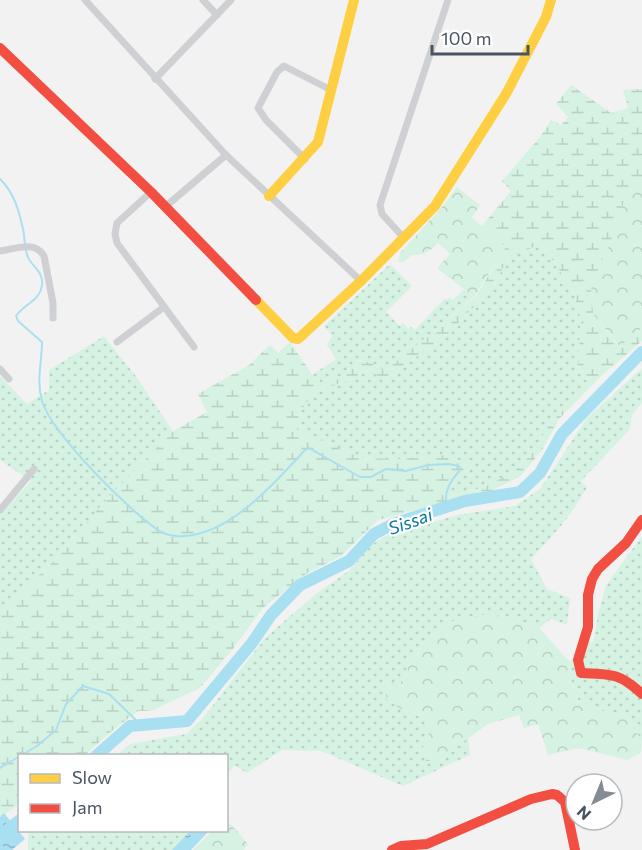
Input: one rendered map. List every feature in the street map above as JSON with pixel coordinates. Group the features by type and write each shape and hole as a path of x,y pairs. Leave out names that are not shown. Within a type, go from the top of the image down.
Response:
{"street":[{"path":"85,0 226,155 361,281"},
{"path":"203,0 217,15"},
{"path":"155,79 231,0"},
{"path":"269,196 318,142 354,0"},
{"path":"404,238 382,214 380,205 448,0"},
{"path":"0,48 151,192 296,339 303,336 361,281 435,206 479,139 511,84 546,17 551,0"},
{"path":"305,159 266,120 258,108 277,72 284,66 332,90"},
{"path":"165,207 226,155"},
{"path":"151,192 117,223 115,234 117,243 194,347"},
{"path":"0,251 32,246 44,256 53,303 53,318"},
{"path":"117,342 164,307"},
{"path":"0,369 9,379"},
{"path":"0,510 34,469"},
{"path":"642,520 621,550 595,573 589,590 586,635 576,666 581,673 594,672 626,679 642,694"},
{"path":"392,850 400,846 427,844 531,799 552,794 562,798 565,802 575,850"}],"green space":[{"path":"571,85 611,113 628,108 623,90 642,89 642,177 625,199 612,238 591,286 593,314 619,347 642,328 642,341 599,378 560,418 542,450 521,476 491,491 378,520 341,556 306,574 263,608 200,688 151,711 138,711 86,754 18,754 18,806 0,817 0,612 57,558 105,501 173,431 207,412 198,394 249,365 270,345 278,353 290,342 318,383 346,374 356,360 373,363 385,371 476,296 506,247 482,226 511,191 502,181 540,137 551,120 561,125 568,117 556,104","holes":["541,244 573,290 581,320 577,372 589,380 550,423 536,447 516,470 485,487 452,496 450,490 469,463 441,455 400,459 361,458 297,430 299,412 317,391 369,370 384,380 449,333 494,285 508,258"]},
{"path":"642,177 642,328 620,347 593,314 591,286 612,238 625,199"},
{"path":"457,187 480,205 472,217 506,247 474,297 437,268 450,254 438,243 420,255 412,255 403,262 398,262 400,253"},
{"path":"541,244 573,290 581,320 577,372 589,380 550,423 536,447 516,470 485,487 451,496 450,490 469,463 361,458 296,430 299,412 317,391 370,370 384,380 449,333 494,285 508,258"},
{"path":"390,264 412,286 386,312 400,326 403,323 409,329 411,327 415,330 445,298 447,300 450,297 453,300 464,289 474,297 385,372 373,363 357,360 346,374 318,384 312,375 336,359 327,345 332,336 324,326"},
{"path":"104,336 135,375 173,431 105,501 57,558 0,612 0,515 31,481 0,460 0,376 27,404 49,390 49,370"},
{"path":"642,368 642,403 632,415 630,429 581,481 587,487 575,507 531,559 547,589 570,598 567,625 551,619 539,628 491,613 408,672 401,682 401,709 425,716 429,734 422,751 459,743 468,737 470,755 403,786 321,751 282,750 247,773 235,766 228,772 228,754 118,754 130,744 186,734 203,718 266,637 317,593 350,570 370,546 385,536 457,515 515,506 540,489 587,418"},
{"path":"642,536 642,740 625,717 579,702 572,685 569,661 584,652 587,641 593,642 606,585"},
{"path":"491,613 539,628 569,661 572,685 579,702 625,717 642,740 641,753 627,760 579,748 548,755 538,724 524,728 519,715 488,724 438,760 426,761 421,751 429,734 425,716 401,709 386,699 386,685 401,682 408,672 408,657 443,623"},
{"path":"228,821 248,844 244,850 193,850 211,832 228,832"},
{"path":"28,832 190,832 172,850 28,850"}],"water":[{"path":"4,813 25,839 12,850 0,850 0,817"},
{"path":"189,832 208,832 191,850 172,850"}],"waterway":[{"path":"0,179 15,202 20,215 27,254 42,280 38,295 16,316 18,321 42,342 39,378 42,401 61,433 94,472 131,508 161,532 178,536 201,533 235,517 309,448 360,477 371,477 386,469 406,471 428,465 459,466 461,469 447,491 446,507"},
{"name":"Sissai","path":"98,754 130,726 187,721 252,643 271,615 300,585 349,561 374,534 393,524 465,501 520,492 540,473 562,434 642,352"},
{"path":"23,754 56,730 66,704 83,686 109,694 141,725"},
{"path":"0,768 18,757"},
{"name":"Sissai","path":"0,836 18,822"}],"traffic: slow":[{"path":"269,196 318,142 354,0"},
{"path":"256,300 293,338 298,339 361,281 435,206 506,94 546,17 551,0"}],"traffic: jam":[{"path":"0,48 151,192 256,300"},
{"path":"642,520 626,543 598,569 592,579 588,595 588,627 578,660 581,673 621,678 642,694"},
{"path":"392,850 401,846 427,844 531,799 552,794 565,802 575,850"}]}
